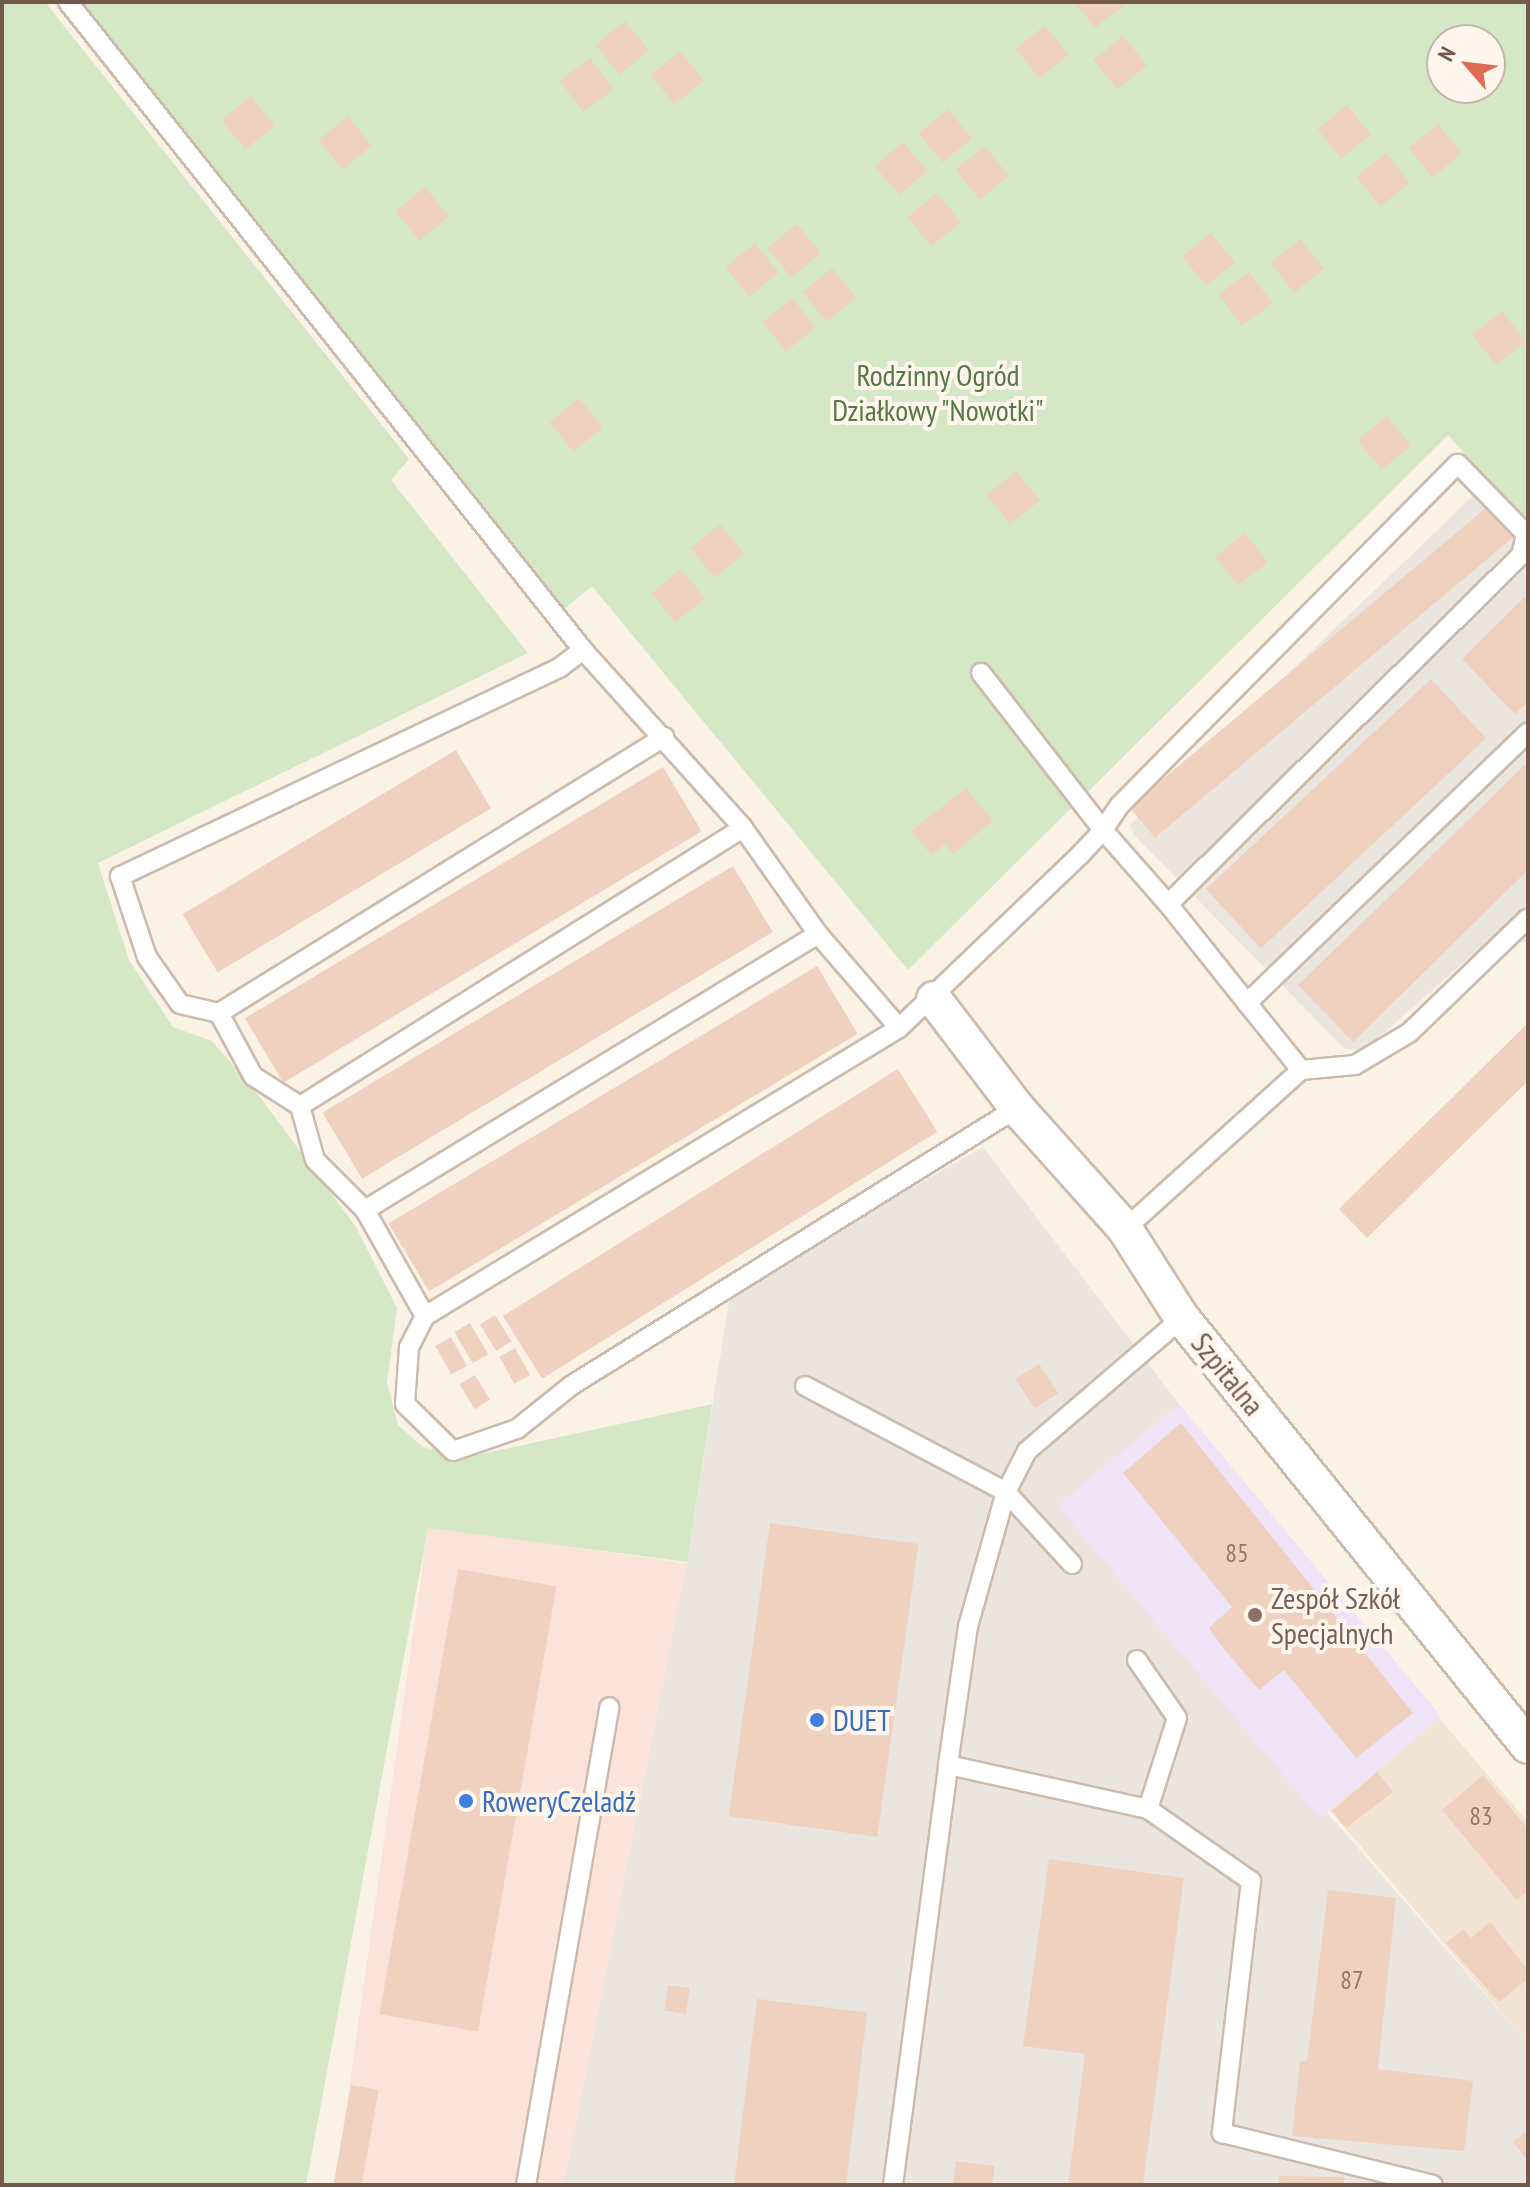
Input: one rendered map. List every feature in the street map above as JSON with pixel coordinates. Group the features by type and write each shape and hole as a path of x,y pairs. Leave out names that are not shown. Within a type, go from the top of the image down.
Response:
{"street":[{"name":"Szpitalna","path":"934,999 1017,1108 1125,1229 1182,1318 1528,1746"}],"lane":[{"path":"68,2 583,650 743,828 818,934 899,1028"},
{"path":"1017,1108 572,1385 517,1429 453,1451 405,1404 409,1347 425,1316 899,1028 934,999 1103,830 1120,805 1458,464 1526,534 1521,555 1168,904"},
{"path":"583,650 559,668 120,876 147,957 180,1004 219,1013 664,737"},
{"path":"981,673 1103,830 1168,904 1301,1070"},
{"path":"1247,1003 1528,733"},
{"path":"300,1106 743,828"},
{"path":"1125,1229 1301,1070 1355,1065 1409,1033 1525,928"},
{"path":"365,1210 818,934"},
{"path":"219,1013 253,1076 300,1106 315,1160 365,1210 425,1316"},
{"path":"893,2185 968,1626 1006,1492 1027,1451 1182,1318"},
{"path":"805,1386 1006,1492 1072,1564"},
{"path":"1137,1660 1177,1718 1148,1809"},
{"path":"526,2185 609,1707"},
{"path":"948,1765 1148,1809 1251,1881 1222,2133 1433,2185"}],"shaded area":[{"path":"1477,492 1528,546 1528,941 1472,955 1362,1052 1344,1048 1134,835 1130,825"},
{"path":"983,1147 1179,1404 1065,1512 1528,2043 1528,2185 564,2185 687,1562 731,1290"},
{"name":"Zespół Szkół Specjalnych","path":"1179,1404 1441,1717 1320,1818 1058,1506"},
{"path":"428,1527 686,1563 599,2185 336,2185"},
{"path":"1439,1718 1528,1822 1528,2043 1330,1810"}],"green space":[{"path":"2,2 45,2 409,459 391,480 528,653 98,863 129,960 173,1027 212,1041 260,1097 356,1227 397,1308 387,1383 398,1425 423,1447 467,1457 712,1404 687,1562 428,1528 306,2185 2,2185"},
{"name":"Rodzinny Ogród Działkowy \"Nowotki\"","path":"77,2 1528,2 1528,525 1448,435 908,970 592,586 551,620"}],"building":[{"path":"1075,2 1123,2 1125,4 1095,28"},
{"path":"625,21 649,51 619,74 595,45"},
{"path":"1045,25 1069,55 1039,78 1015,49"},
{"path":"1123,36 1147,66 1117,89 1093,60"},
{"path":"680,51 704,81 674,104 650,75"},
{"path":"590,58 613,89 583,112 560,81"},
{"path":"251,96 275,126 245,149 221,120"},
{"path":"1347,105 1371,135 1341,158 1317,129"},
{"path":"948,109 972,139 942,162 918,133"},
{"path":"348,116 372,146 342,169 318,140"},
{"path":"1438,124 1462,154 1432,177 1408,148"},
{"path":"903,142 927,171 899,195 875,166"},
{"path":"985,146 1009,176 979,199 955,170"},
{"path":"1386,153 1410,183 1380,206 1356,177"},
{"path":"425,187 449,217 419,240 395,211"},
{"path":"937,193 961,223 931,246 907,217"},
{"path":"797,224 821,254 791,277 767,248"},
{"path":"1211,233 1235,263 1206,286 1182,256"},
{"path":"1300,239 1324,269 1294,292 1270,263"},
{"path":"755,243 779,273 749,296 725,267"},
{"path":"832,268 856,298 826,321 802,292"},
{"path":"1249,272 1272,303 1242,326 1219,295"},
{"path":"792,298 816,328 786,351 762,322"},
{"path":"1502,311 1526,342 1496,365 1472,334"},
{"path":"579,398 603,428 573,451 549,422"},
{"path":"1387,416 1411,446 1381,469 1357,440"},
{"path":"1016,471 1040,501 1010,524 986,495"},
{"path":"1487,507 1513,538 1155,838 1129,807"},
{"path":"720,524 744,554 714,577 690,548"},
{"path":"1245,533 1268,562 1238,586 1215,556"},
{"path":"681,569 705,599 675,622 651,593"},
{"path":"1528,594 1528,702 1515,714 1462,659"},
{"path":"1431,679 1486,738 1261,948 1206,889"},
{"path":"456,750 491,808 218,973 183,914"},
{"path":"1528,762 1528,870 1353,1042 1298,985"},
{"path":"663,767 702,831 283,1083 245,1018"},
{"path":"966,788 993,821 953,854 945,844 931,855 911,831"},
{"path":"733,866 773,932 362,1179 322,1113"},
{"path":"817,966 858,1034 429,1291 388,1224"},
{"path":"1528,1023 1528,1081 1367,1238 1339,1209"},
{"path":"898,1069 937,1132 542,1379 503,1316"},
{"path":"495,1315 511,1341 496,1351 480,1325"},
{"path":"470,1323 488,1354 472,1363 454,1332"},
{"path":"451,1337 467,1366 451,1375 435,1346"},
{"path":"515,1348 530,1375 514,1384 499,1357"},
{"path":"1039,1364 1058,1393 1035,1409 1016,1379"},
{"path":"475,1375 490,1400 475,1409 460,1384"},
{"path":"1181,1423 1413,1713 1356,1758 1284,1670 1259,1690 1224,1649 1209,1628 1232,1607 1123,1473"},
{"name":"DUET","path":"770,1523 919,1544 877,1837 729,1816"},
{"name":"RoweryCzeladź","path":"458,1569 556,1586 478,2031 380,2014"},
{"path":"1377,1772 1393,1792 1346,1828 1332,1811"},
{"path":"1483,1775 1528,1829 1528,1891 1517,1900 1442,1810"},
{"path":"1049,1859 1184,1878 1143,2185 1068,2185 1085,2054 1023,2046"},
{"path":"1328,1890 1396,1898 1378,2069 1473,2081 1464,2151 1292,2136 1300,2061 1307,2061"},
{"path":"1490,1922 1528,1970 1528,1979 1499,2002 1446,1943 1463,1929 1471,1938"},
{"path":"668,1985 690,1988 686,2014 664,2011"},
{"path":"757,1999 867,2013 846,2185 734,2185"},
{"path":"351,2085 379,2090 362,2185 333,2185"},
{"path":"1528,2130 1528,2161 1513,2142"},
{"path":"956,2161 995,2166 992,2185 953,2185"},
{"path":"1279,2176 1344,2177 1344,2185 1279,2185"}],"place":[{"name":"Zespół Szkół Specjalnych","path":"1255,1615"},
{"name":"DUET","path":"817,1720"},
{"name":"RoweryCzeladź","path":"466,1801"}]}
